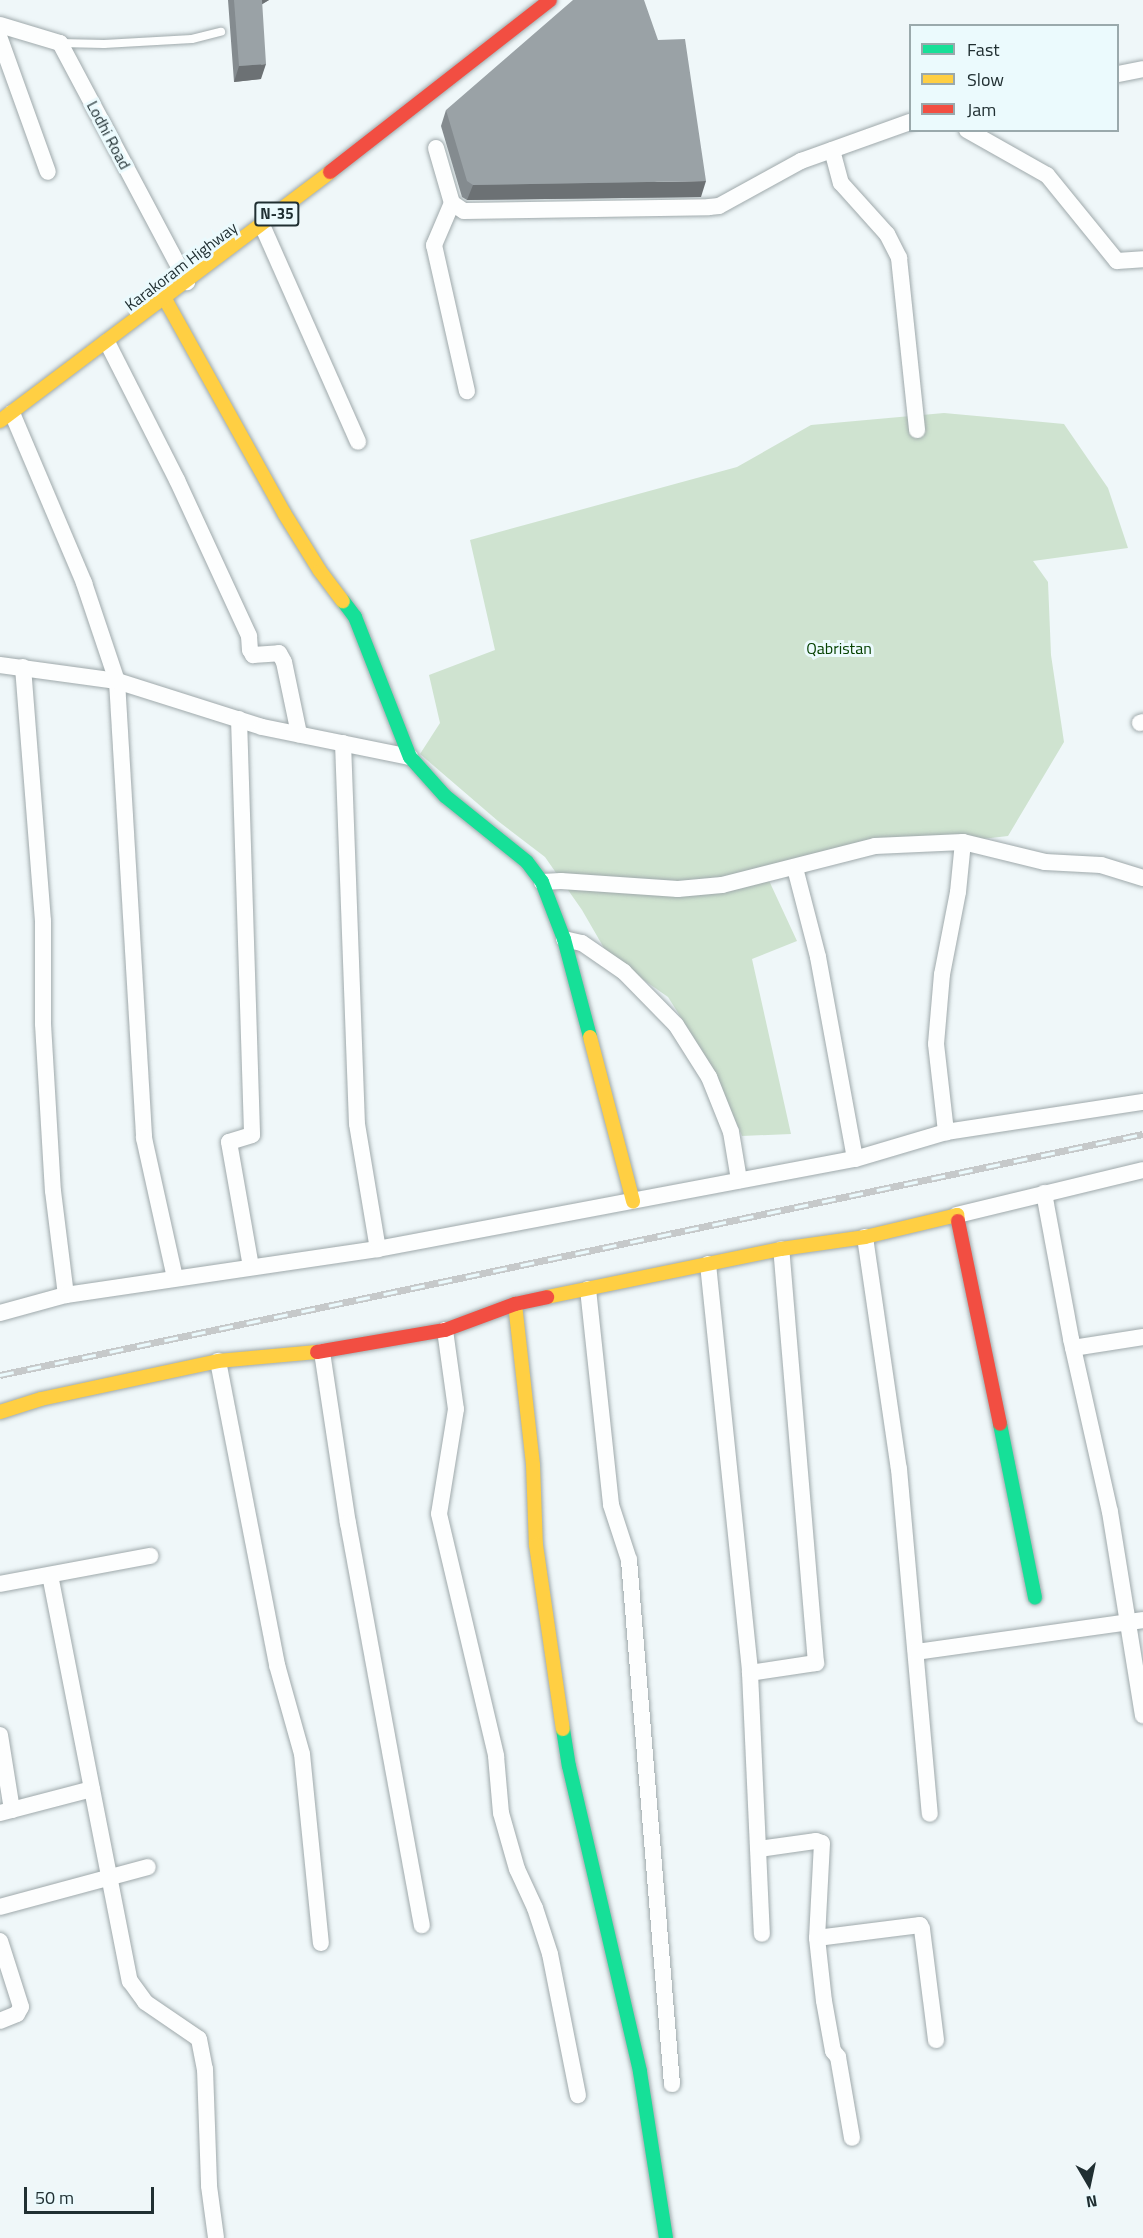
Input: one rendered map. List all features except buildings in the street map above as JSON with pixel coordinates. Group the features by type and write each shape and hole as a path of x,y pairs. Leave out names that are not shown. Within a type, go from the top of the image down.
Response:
{"main road":[{"name":"Karakoram Highway","path":"6,417 262,225 550,0"},
{"path":"165,298 284,513 320,571 355,617 410,757 445,796 527,862 543,882 564,939 633,1201"},
{"path":"0,1412 41,1399 218,1361 322,1352 445,1330 515,1304 781,1249 865,1237 957,1215 1035,1598"},
{"path":"515,1304 533,1465 536,1545 569,1766 640,2072 666,2238"}],"street":[{"path":"0,24 60,43"},
{"path":"0,39 48,172"},
{"name":"Lodhi Road","path":"60,43 187,282"},
{"path":"1119,74 1143,69"},
{"path":"452,203 464,211 718,206 801,161 909,122"},
{"path":"971,132 1047,176 1117,261 1143,259"},
{"path":"436,148 452,203 434,245 467,391"},
{"path":"832,150 841,183 887,234 900,258 917,430"},
{"path":"262,225 358,442"},
{"path":"107,342 230,594 249,636 250,650 253,655 279,653 284,662 299,734"},
{"path":"6,417 84,583 117,681 144,1138 175,1278"},
{"path":"0,665 117,681 239,719 410,757"},
{"path":"23,667 43,921 43,1024 53,1191 66,1295"},
{"path":"239,719 252,1135 229,1142 251,1267"},
{"path":"343,743 357,1124 378,1249"},
{"path":"543,882 561,881 678,889 722,885 875,846 963,842 1045,862 1101,865 1143,878"},
{"path":"946,1132 936,1044 942,974 958,892 963,842"},
{"path":"795,868 818,957 855,1159"},
{"path":"564,939 582,943 624,972 676,1025 709,1077 731,1132 739,1179"},
{"path":"0,1313 66,1295 378,1249 739,1179 855,1159 946,1132 1143,1102"},
{"path":"957,1215 1143,1170"},
{"path":"1044,1194 1073,1348 1135,1621 1143,1715"},
{"path":"865,1237 899,1469 930,1814"},
{"path":"750,1673 816,1663 781,1249"},
{"path":"708,1264 750,1673 762,1934"},
{"path":"588,1289 611,1505 629,1560 672,2084"},
{"path":"445,1330 456,1409 440,1514 496,1756 501,1813 517,1869 535,1908 550,1954 578,2095"},
{"path":"1073,1348 1143,1337"},
{"path":"322,1352 348,1523 422,1925"},
{"path":"218,1361 278,1665 303,1754 321,1943"},
{"path":"0,1584 150,1556"},
{"path":"50,1575 130,1981 145,2002 199,2039 205,2069 209,2186 216,2238"},
{"path":"916,1652 1135,1621"},
{"path":"0,1735 6,1811 92,1789"},
{"path":"759,1848 816,1841 822,1843 817,1938 824,2001 833,2051 838,2057 852,2138"},
{"path":"0,1906 148,1866"},
{"path":"817,1938 920,1925 936,2040"},
{"path":"0,1941 21,2007 17,2014 0,2021"}],"lane":[{"path":"60,43 104,45 192,39 221,32"}],"green space":[{"name":"Qabristan","path":"944,413 1064,424 1108,488 1128,548 1033,561 1048,582 1051,655 1064,742 1008,836 904,848 765,872 797,941 752,959 791,1134 742,1136 712,1067 668,997 608,955 582,910 545,857 498,821 420,754 440,723 429,675 495,650 470,540 737,467 811,425"}],"railway":[{"path":"0,1375 1143,1134"}],"traffic: fast":[{"path":"343,601 355,617 410,757 445,796 527,862 542,882 564,939 590,1037"},
{"path":"1000,1424 1035,1598"},
{"path":"563,1729 569,1766 640,2072 666,2238"}],"traffic: slow":[{"path":"0,421 330,172"},
{"path":"165,299 284,513 320,571 343,601"},
{"path":"590,1037 633,1201"},
{"path":"547,1297 781,1249 865,1237 957,1215 958,1221"},
{"path":"515,1304 533,1465 536,1545 563,1729"},
{"path":"0,1412 41,1399 218,1361 317,1352"}],"traffic: jam":[{"path":"330,172 550,0"},
{"path":"958,1221 1000,1424"},
{"path":"317,1352 445,1330 515,1304 547,1297"}]}
